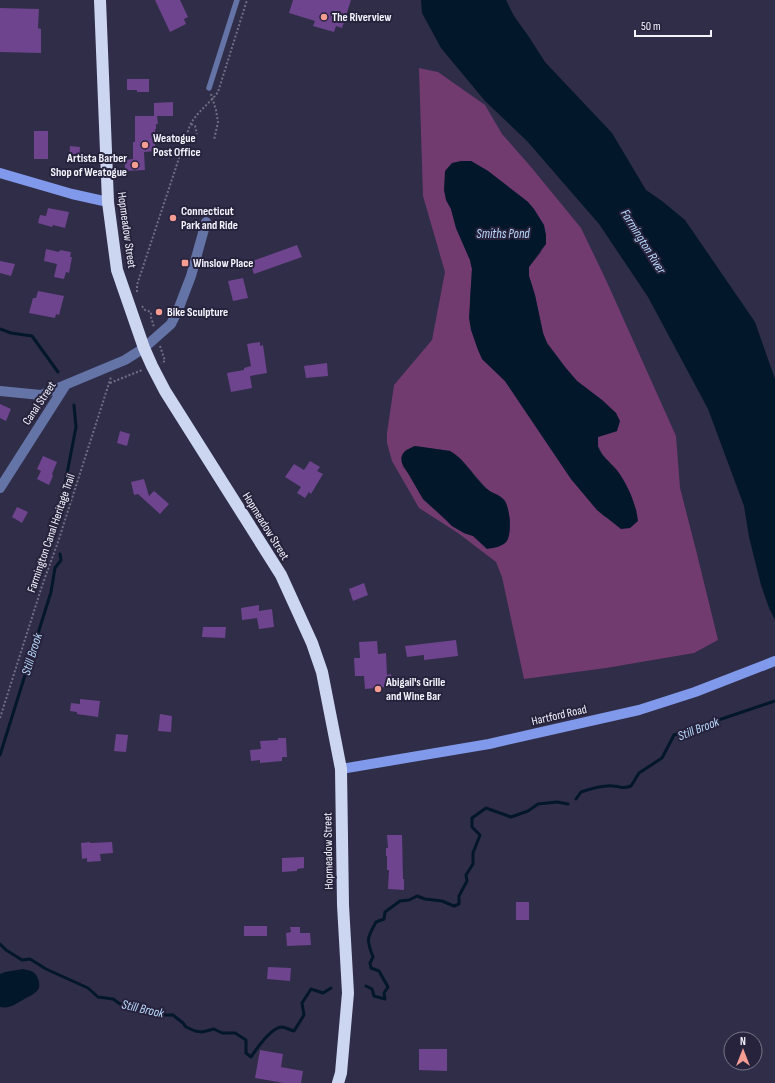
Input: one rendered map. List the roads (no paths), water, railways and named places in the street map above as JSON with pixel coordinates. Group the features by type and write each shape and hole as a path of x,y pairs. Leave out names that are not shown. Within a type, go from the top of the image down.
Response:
{"highway":[{"name":"Hopmeadow Street","path":"100,0 108,202 117,270 144,348 165,392 280,575 312,643 322,672 341,769 343,905 348,994 341,1073 338,1083"}],"main road":[{"path":"0,173 72,194 108,202"},
{"name":"Hartford Road","path":"341,769 489,744 639,710 691,694 773,662"}],"street":[{"path":"144,348 171,324 178,310 191,276 206,222"},
{"name":"Canal Street","path":"0,488 65,386 125,360 144,348"},
{"path":"0,391 41,395 65,386"}],"lane":[{"path":"209,88 237,0"}],"water":[{"name":"Farmington River","path":"421,0 506,0 514,16 545,62 612,133 646,190 685,220 755,322 775,379 775,620 761,585 749,537 744,506 708,409 648,297 599,224 527,141 485,101 441,48 422,13"},
{"name":"Smiths Pond","path":"471,161 488,171 528,202 544,225 546,244 529,267 529,276 535,295 543,333 547,343 577,381 616,413 620,421 617,431 598,437 598,447 603,456 616,469 630,494 638,521 630,528 621,529 597,510 571,479 505,381 482,359 471,330 469,318 472,269 470,260 456,228 444,190 445,171 452,163"},
{"path":"415,446 450,451 462,460 489,491 499,495 505,501 509,516 510,529 508,540 505,543 487,549 473,536 452,526 423,499 402,463 402,456 406,450"},
{"path":"23,969 35,973 39,981 37,991 14,1005 0,1007 0,974"}],"waterway":[{"name":"Still Brook","path":"0,329 11,333 32,336 58,372"},
{"name":"Still Brook","path":"49,547 51,519 60,510 76,427 74,405"},
{"name":"Still Brook","path":"0,755 51,592 55,568 61,560 60,554"},
{"name":"Still Brook","path":"576,799 581,792 597,788 609,786 625,788 631,786 639,773 662,758 674,735 775,701"},
{"name":"Still Brook","path":"366,986 372,989 374,996 385,999 384,993 388,987 379,971 371,968 370,963 373,957 368,942 369,935 373,927 376,922 384,919 385,912 400,901 409,900 417,896 425,899 442,901 454,906 459,904 459,896 467,881 466,875 473,864 473,853 480,835 472,827 472,818 486,808 511,817 528,811 538,804 557,802 568,804"},
{"name":"Still Brook","path":"0,944 6,950 22,960 30,959 46,969 88,988 98,997 113,999 120,1004 131,1003 142,1009 152,1009 164,1015 173,1015 186,1027 195,1031 202,1032 214,1029 222,1033 235,1033 246,1040 246,1053 251,1057 264,1039 277,1028 283,1027 294,1031 304,1015 302,1003 311,989 323,993 331,988"}],"place":[{"name":"The Riverview","path":"324,17"},
{"name":"Weatogue Post Office","path":"145,145"},
{"name":"Artista Barber Shop of Weatogue","path":"135,165"},
{"name":"Connecticut Park and Ride","path":"173,218"},
{"name":"Winslow Place","path":"185,263"},
{"name":"Bike Sculpture","path":"159,312"},
{"name":"Abigail's Grille and Wine Bar","path":"378,689"}]}
